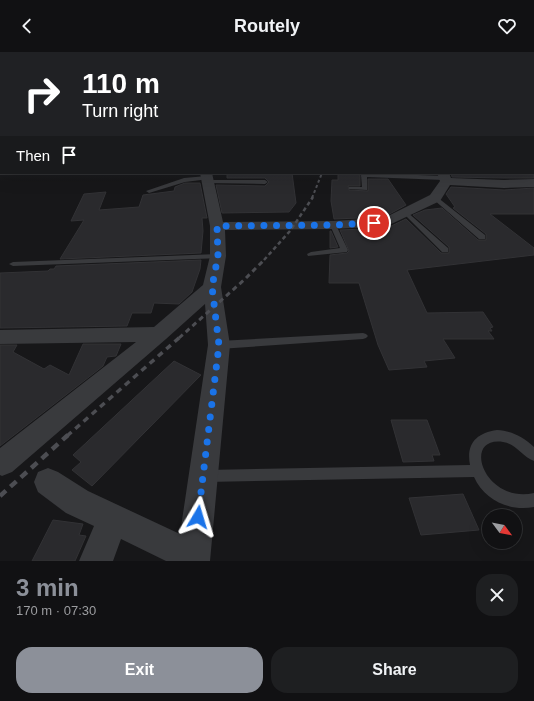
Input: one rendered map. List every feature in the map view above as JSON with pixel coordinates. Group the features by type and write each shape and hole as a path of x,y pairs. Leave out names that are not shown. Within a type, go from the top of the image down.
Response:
{"street":[{"path":"217,226 333,225 387,222 435,198 445,177 504,184 534,183"},
{"path":"48,482 78,502 193,559 219,345 212,287 218,256 217,226 207,178"},
{"path":"0,462 2,463 159,334 212,287"},
{"path":"0,337 159,334"},
{"path":"96,561 112,520"}],"lane":[{"path":"351,188 365,189 364,174 445,177"},
{"path":"149,191 184,180 207,178 265,182"},
{"path":"435,198 482,237"},
{"path":"406,213 445,250"},
{"path":"311,254 344,250 333,225"},
{"path":"13,264 218,256"},
{"path":"219,345 363,336"},
{"path":"534,455 514,439 500,435 490,436 480,443 474,454 478,472 486,484 499,495 519,502 534,500"},
{"path":"203,476 478,472"}],"building":[{"path":"227,174 292,174 296,203 289,212 222,213 216,185 265,186 269,182 265,178 227,178"},
{"path":"338,174 360,174 360,186 348,186 349,190 368,191 368,179 388,179 406,205 384,217 334,219 331,201 332,180 338,180"},
{"path":"451,174 534,174 534,178 452,177"},
{"path":"185,183 200,183 207,218 202,218 203,231 201,253 60,259 84,220 71,221 84,194 106,192 99,210 139,207 143,195 174,191 175,187"},
{"path":"451,187 504,190 534,188 534,214 490,214 534,248 534,255 407,270 427,313 483,312 493,327 490,328 492,331 488,331 494,339 443,339 455,358 424,361 427,367 389,370 378,345 359,283 329,283 330,255 347,253 349,251 340,230 387,228 406,219 441,253 449,253 449,247 413,215 425,210 442,208 478,240 486,240 486,234 453,208 455,207 446,194"},
{"path":"331,231 338,247 330,248"},
{"path":"201,260 200,269 192,292 179,304 154,303 151,313 132,313 127,326 0,328 0,273 48,271 50,269 54,269 56,266"},
{"path":"83,344 121,344 116,356 107,357 103,366 0,446 0,345 17,345 13,352 44,369 50,365 69,375"},
{"path":"174,361 201,375 92,486 72,470 81,462 73,455"},
{"path":"391,420 427,420 440,455 432,455 434,461 403,462"},
{"path":"463,494 479,530 421,535 409,498"},
{"path":"53,520 83,524 79,535 86,536 75,561 32,561"}],"railway":[{"path":"312,198 322,174"},
{"path":"264,260 290,231 313,197"},
{"path":"179,338 244,280 264,260"},
{"path":"67,436 180,337"},
{"path":"0,496 68,435"}],"route":[{"path":"198,517 219,345 212,287 218,256 217,226 333,225 374,223"}]}
